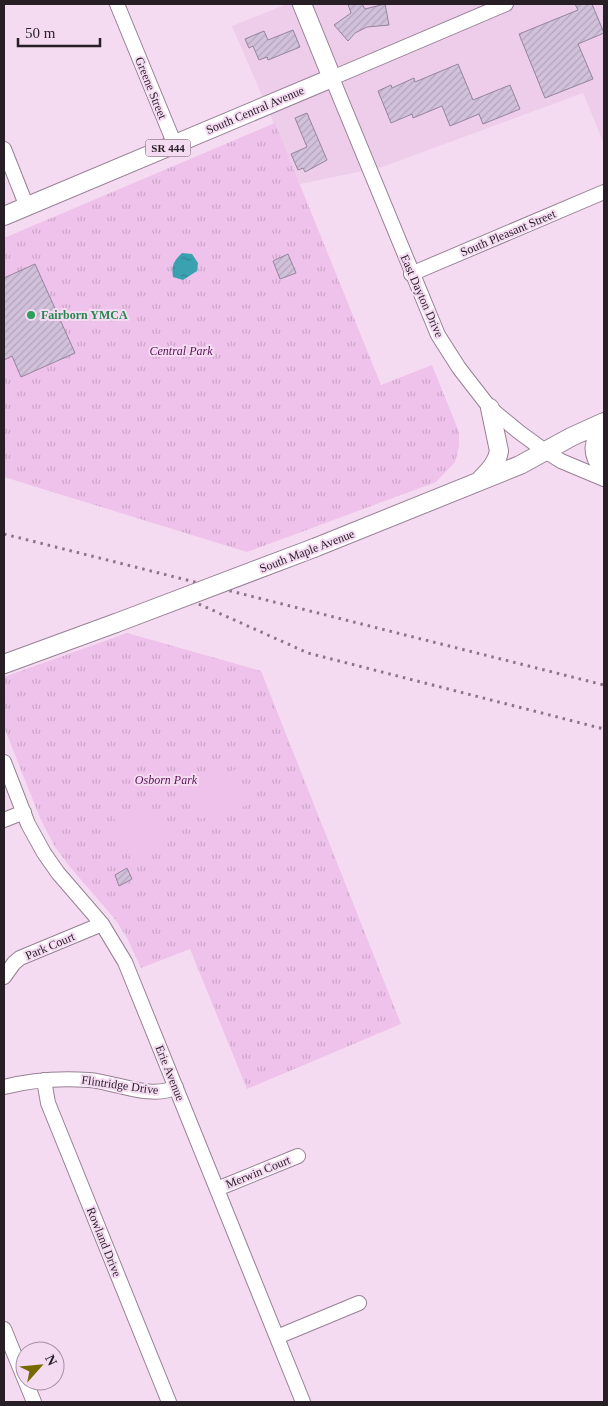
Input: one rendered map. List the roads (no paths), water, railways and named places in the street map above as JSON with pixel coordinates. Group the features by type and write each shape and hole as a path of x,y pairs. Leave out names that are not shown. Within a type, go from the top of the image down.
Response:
{"main road":[{"path":"302,4 332,78"},
{"name":"South Central Avenue","path":"4,216 332,78"},
{"path":"479,481 492,468 498,458 498,443 490,408"},
{"path":"604,423 597,437 594,452 604,470"},
{"name":"South Maple Avenue","path":"4,664 314,548 520,465 604,423"}],"street":[{"name":"Greene Street","path":"117,4 174,145"},
{"name":"South Central Avenue","path":"332,78 506,4"},
{"name":"East Dayton Drive","path":"332,78 411,274 438,335 459,368 490,408 545,452 561,461 604,479"},
{"path":"4,149 27,207"},
{"name":"South Pleasant Street","path":"411,274 604,192"},
{"name":"Erie Avenue","path":"4,762 36,838 53,866 102,924 125,962 303,1402"},
{"path":"4,820 24,812"},
{"name":"Park Court","path":"4,977 20,958 102,924"},
{"name":"Flintridge Drive","path":"4,1087 44,1080 91,1080 154,1092 166,1091 176,1086"},
{"name":"Rowland Drive","path":"44,1080 48,1103 169,1402"},
{"name":"Merwin Court","path":"217,1189 298,1156"},
{"path":"277,1337 359,1303"},
{"path":"4,1328 34,1402"}],"water":[{"path":"182,253 192,254 198,263 197,271 183,280 173,277 172,273 177,258"}],"railway":[{"path":"4,534 604,685"},
{"path":"192,601 308,653 604,729"}],"place":[{"name":"Fairborn YMCA","path":"31,315"}],"park label":[{"name":"Central Park","path":"181,351"},
{"name":"Osborn Park","path":"166,780"}]}
